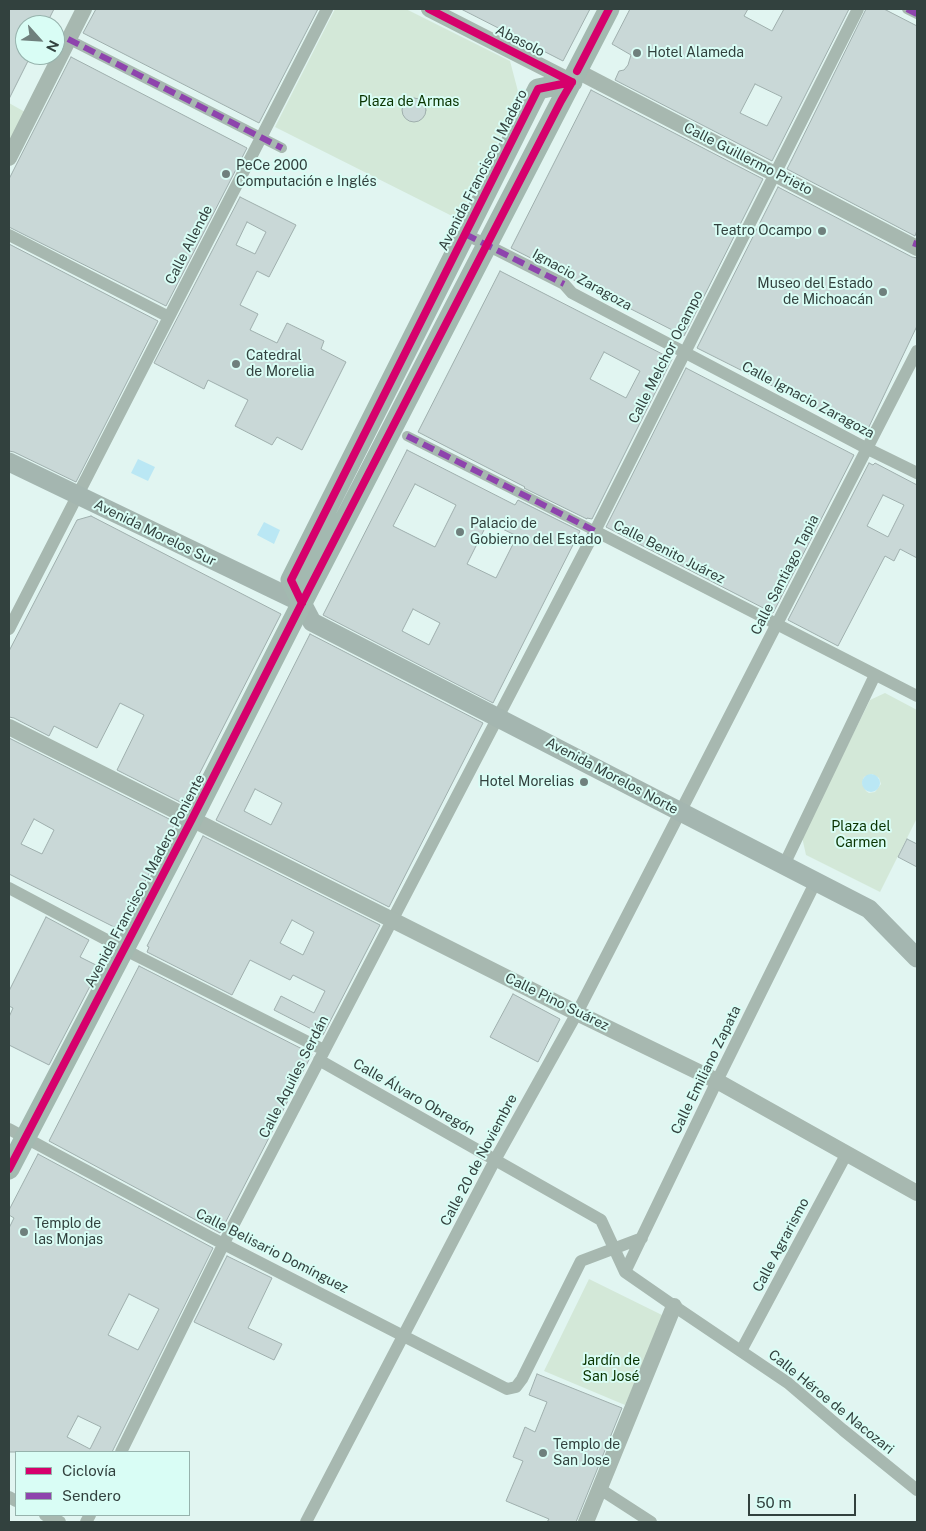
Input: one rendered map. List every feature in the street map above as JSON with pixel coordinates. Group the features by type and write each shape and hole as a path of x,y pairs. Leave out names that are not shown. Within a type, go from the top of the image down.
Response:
{"main road":[{"path":"302,603 609,9"},
{"name":"Avenida Francisco I Madero","path":"302,603 291,580 538,89 575,76"},
{"name":"Avenida Morelos Sur","path":"9,462 302,603"},
{"name":"Avenida Morelos Norte","path":"302,603 312,622 869,909 917,958"},
{"name":"Avenida Francisco I Madero Poniente","path":"9,1169 17,1133 124,949 302,603"}],"street":[{"path":"9,158 84,9"},
{"name":"Calle Allende","path":"9,629 327,9"},
{"name":"Abasolo","path":"429,9 575,76"},
{"name":"Calle Melchor Ocampo","path":"499,718 858,9"},
{"path":"907,9 917,14"},
{"path":"68,39 282,148"},
{"name":"Calle Guillermo Prieto","path":"575,76 917,245"},
{"name":"Ignacio Zaragoza","path":"465,234 564,284 572,294 685,353"},
{"path":"9,235 169,317"},
{"name":"Calle Santiago Tapia","path":"681,812 917,351"},
{"name":"Calle Ignacio Zaragoza","path":"685,353 917,473"},
{"name":"Calle Benito Juárez","path":"407,436 917,696"},
{"path":"784,865 875,675"},
{"name":"Calle Aquiles Serdán","path":"121,1451 224,1243 499,718"},
{"name":"Calle Pino Suárez","path":"9,726 577,1013 716,1081 917,1193"},
{"name":"Calle 20 de Noviembre","path":"306,1522 495,1160 577,1013 681,812"},
{"name":"Calle Emiliano Zapata","path":"625,1272 716,1081 816,881"},
{"name":"Calle Álvaro Obregón","path":"9,888 322,1055 495,1160 601,1220 625,1272"},
{"name":"Calle Belisario Domínguez","path":"17,1133 224,1243 507,1389 516,1387 522,1379 581,1261 613,1248"},
{"name":"Calle Agrarismo","path":"741,1351 847,1153"},
{"path":"613,1248 642,1238"},
{"name":"Calle Héroe de Nacozari","path":"625,1272 788,1383 917,1490"},
{"path":"586,1522 674,1306"},
{"path":"600,1489 651,1522"},
{"path":"47,1516 60,1522"}],"green space":[{"name":"Plaza de Armas","path":"335,9 406,9 510,61 520,99 458,219 275,127"},
{"path":"9,103 25,112 9,145"},
{"name":"Plaza del Carmen","path":"885,693 917,710 917,818 880,892 806,855 802,837 870,700","holes":["872,774 879,778 881,784 875,792 869,793 866,791 862,783 864,777"]},
{"name":"Jardín de San José","path":"589,1279 664,1316 625,1405 544,1371"}],"water":[{"path":"138,459 155,467 148,481 131,473"},
{"path":"264,522 280,530 274,544 257,535"},
{"path":"867,774 875,774 880,779 878,790 867,792 862,787 862,779"}],"building":[{"path":"9,9 54,9 51,15 15,15 15,65 26,65 9,99"},
{"path":"96,9 318,9 259,123 83,33"},
{"path":"461,9 590,9 563,61"},
{"path":"630,9 748,9 744,16 772,31 784,9 849,9 772,161 615,80 619,71 624,70 628,65 631,55 612,44","holes":["755,84 782,97 767,126 740,113"]},
{"path":"866,9 884,9 917,26 917,230 915,236 787,169"},
{"path":"71,57 247,148 166,306 9,227 9,179"},
{"path":"591,90 763,179 684,336 511,248"},
{"path":"414,98 423,101 426,110 423,119 414,122 405,119 402,110 405,101"},
{"path":"778,187 917,258 917,326 866,433 697,348"},
{"name":"Catedral de Morelia","path":"240,197 296,225 269,277 257,271 240,305 258,314 250,330 277,343 287,323 324,341 321,349 346,362 302,450 277,437 272,445 235,426 248,400 208,380 204,389 154,363","holes":["247,222 266,232 255,254 236,245"]},
{"path":"9,244 158,321 76,482 9,451"},
{"path":"500,271 672,359 592,519 587,519 524,488 418,432","holes":["604,352 640,371 626,398 590,379"]},
{"path":"686,368 854,455 773,613 606,527"},
{"path":"407,450 515,505 518,500 580,531 493,703 323,615","holes":["415,484 456,505 435,547 393,526","488,522 517,536 496,578 467,564","413,609 440,623 429,645 402,631"]},
{"path":"869,463 873,465 875,463 917,485 917,558 900,549 894,561 885,556 838,646 788,620","holes":["883,495 904,505 888,537 867,526"]},
{"path":"91,516 281,614 184,804 117,770 144,715 120,703 97,748 54,726 49,736 9,717 9,651 77,520"},
{"path":"310,634 483,723 389,907 216,820","holes":["255,789 282,803 271,825 244,811"]},
{"path":"9,738 175,822 120,930 9,874","holes":["34,819 54,830 42,854 21,844"]},
{"path":"203,836 380,925 323,1035 274,1010 281,996 314,1013 325,991 293,975 290,980 250,960 232,995 147,952 149,947 147,946","holes":["292,920 314,932 303,955 280,943"]},
{"path":"907,839 917,844 917,867 898,857"},
{"path":"46,917 89,940 80,957 100,967 49,1065 9,1045 9,1017 13,1008 9,1006 9,991"},
{"path":"139,966 312,1054 220,1233 49,1141"},
{"path":"513,994 560,1019 538,1062 490,1037"},
{"path":"38,1154 213,1248 112,1451 9,1452 9,1228 14,1218 9,1215 9,1210","holes":["129,1294 159,1309 138,1350 108,1335","78,1416 101,1427 90,1449 67,1437"]},
{"path":"227,1256 272,1278 248,1328 282,1344 274,1360 194,1322"},
{"path":"537,1374 622,1408 576,1522 547,1522 549,1519 506,1501 523,1461 513,1457 525,1427 535,1432 547,1402 529,1395"}],"marked path":[{"path":"907,9 917,14"},
{"path":"68,39 282,148"},
{"path":"465,234 564,284"},
{"path":"915,247 917,241"},
{"path":"407,436 595,531"}],"cycle path":[{"path":"429,9 572,82"},
{"path":"577,71 609,9"},
{"path":"302,603 291,580 538,89 572,82"},
{"path":"9,1169 192,819 572,82"}],"place":[{"name":"Hotel Alameda","path":"637,53"},
{"name":"PeCe 2000 Computación e Inglés","path":"226,174"},
{"name":"Teatro Ocampo","path":"822,231"},
{"name":"Museo del Estado de Michoacán","path":"883,292"},
{"name":"Catedral de Morelia","path":"236,364"},
{"name":"Palacio de Gobierno del Estado","path":"460,532"},
{"name":"Hotel Morelias","path":"584,782"},
{"name":"Templo de las Monjas","path":"24,1232"},
{"name":"Templo de San Jose","path":"543,1453"}]}
